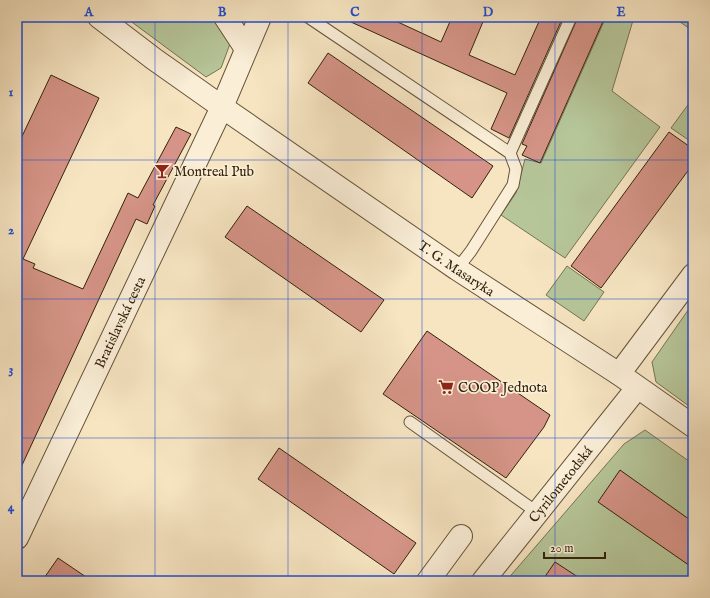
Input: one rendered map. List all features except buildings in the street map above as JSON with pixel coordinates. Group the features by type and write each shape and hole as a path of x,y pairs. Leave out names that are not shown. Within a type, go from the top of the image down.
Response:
{"street":[{"name":"T. G. Masaryka","path":"99,17 154,60 457,269 619,374 693,426"},
{"path":"225,17 246,49"},
{"name":"Bratislavská cesta","path":"17,538 222,107 260,17"},
{"path":"619,374 693,275"},
{"name":"Cyrilometodská","path":"484,581 638,388"},
{"path":"428,581 461,536"}],"lane":[{"path":"308,17 510,153 516,169 514,185 471,251 457,269"},
{"path":"510,153 571,17"},
{"path":"410,422 538,514"}],"green space":[{"path":"125,17 240,17 221,68 206,77"},
{"path":"606,17 634,17 612,91 660,127 565,258 501,215 516,193 525,159 541,163"},
{"path":"673,17 693,17 693,31"},
{"path":"693,98 693,143 671,128"},
{"path":"567,266 604,292 584,321 546,295"},
{"path":"693,303 693,409 656,382 652,362"},
{"path":"645,430 693,464 693,581 506,581 624,444"}],"place":[{"name":"Montreal Pub","path":"162,171"},
{"name":"COOP Jednota","path":"446,387"}]}
